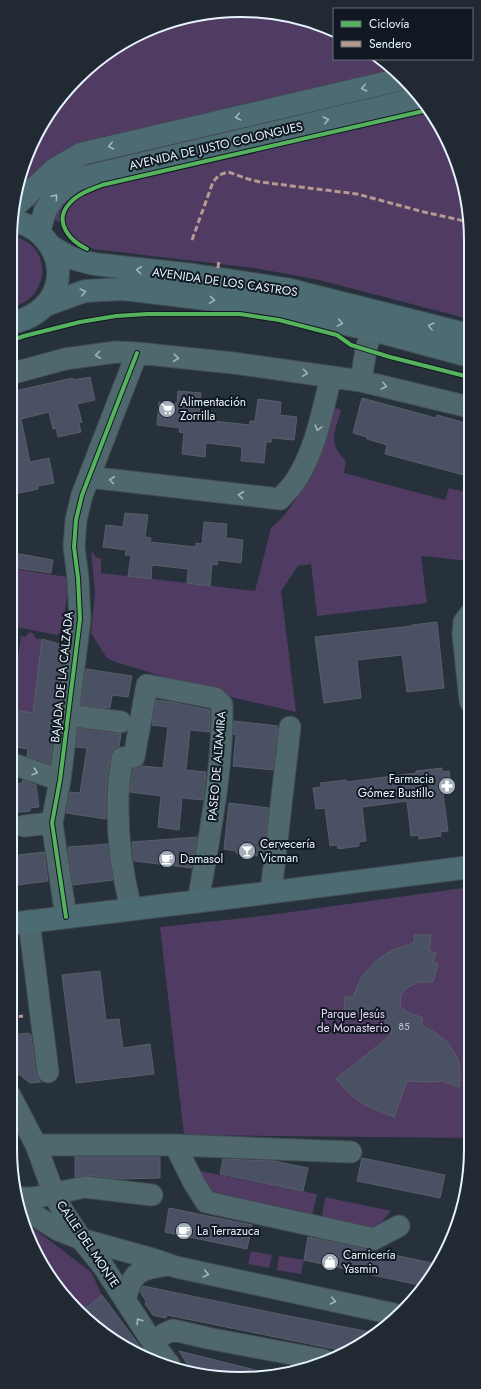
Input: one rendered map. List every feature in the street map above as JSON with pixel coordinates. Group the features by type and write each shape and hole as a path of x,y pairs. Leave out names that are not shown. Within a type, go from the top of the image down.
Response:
{"main road":[{"name":"AVENIDA DE JUSTO COLONGUES","path":"20,201 55,169 81,154 397,80"},
{"name":"AVENIDA DE JUSTO COLONGUES","path":"45,240 45,211 55,196 77,179 414,99"},
{"name":"AVENIDA DE LOS CASTROS","path":"18,222 21,222 71,258 94,264 194,275 286,289 464,334"},
{"path":"17,321 30,317 46,304 56,287 58,267 45,240"},
{"name":"AVENIDA DE LOS CASTROS","path":"46,304 85,291 123,289 273,307 372,330 464,355"},
{"path":"20,923 66,916 198,902 464,868"}],"street":[{"path":"361,381 366,349 372,330"},
{"path":"17,372 65,359 116,352 137,353 361,381 464,406"},
{"name":"BAJADA DE LA CALZADA","path":"66,916 52,823 60,780 69,715 80,619 80,601 74,547 76,520 82,494 137,353"},
{"path":"89,477 280,499 296,480 309,456 317,434 332,377"},
{"path":"464,622 464,644"},
{"name":"PASEO DE ALTAMIRA","path":"131,909 120,838 118,798 122,758 134,757 147,684 215,698 222,705 222,724 214,813 198,902"},
{"path":"69,715 122,722"},
{"path":"272,892 290,727"},
{"path":"17,765 60,780"},
{"path":"24,826 52,823"},
{"path":"20,923 48,1072"},
{"name":"CALLE DEL MONTE","path":"17,1108 36,1145 58,1201 81,1239 103,1266 153,1343 165,1359"},
{"path":"36,1145 175,1145 351,1152"},
{"path":"175,1145 194,1183 206,1202 374,1239 399,1226"},
{"path":"29,1211 48,1214 58,1201 85,1187 152,1195"},
{"path":"23,1198 58,1201"},
{"path":"29,1211 58,1230 81,1239 153,1259 168,1265 392,1314"},
{"path":"125,1300 128,1287 133,1278 144,1269 168,1265"},
{"path":"153,1343 164,1334 173,1330 212,1339 316,1359"}],"green space":[{"path":"226,17 255,17 284,21 312,29 333,37 333,60 372,60 377,63 409,93 434,129 447,155 460,197 464,226 464,318 315,279 254,268 93,249 76,240 65,226 42,211 27,204 20,203 21,197 34,155 47,129 72,93 104,63 129,47 155,34 197,21"},
{"path":"17,237 33,246 40,258 42,267 42,276 35,293 20,305 17,306"},
{"path":"333,407 341,410 335,431 334,443 346,461 344,473 445,500 449,488 464,492 464,560 421,556 427,603 317,616 311,564 298,566 281,591 296,712 231,697 115,662 106,657 91,633 95,594 91,550 96,557 101,559 101,573 255,591 271,528 293,503 310,472"},
{"path":"17,569 67,577 70,581 61,632 57,635 17,627"},
{"path":"30,632 33,633 36,639 42,639 33,713 17,711 17,663 21,636 25,637"},
{"name":"Parque Jesús de Monasterio","path":"464,888 464,1138 184,1135 160,927 262,916"},
{"path":"195,1170 317,1194 311,1221 216,1199"},
{"path":"325,1197 391,1211 375,1229 321,1222"},
{"path":"31,1227 91,1272 102,1295 85,1310 82,1307 55,1273 40,1247"},
{"path":"251,1251 272,1255 269,1268 248,1264"},
{"path":"279,1256 304,1260 301,1274 277,1270"}],"building":[{"path":"90,377 95,400 77,404 82,422 79,423 81,432 58,437 56,428 53,429 49,412 21,419 30,462 49,458 54,483 38,486 38,489 17,494 17,390 73,378 73,380"},
{"path":"178,391 201,393 199,415 204,415 204,420 250,425 250,421 255,421 258,399 281,402 280,415 297,417 294,440 272,438 271,442 266,442 264,463 241,461 242,447 206,443 205,457 182,454 184,433 179,432 180,428 157,425 159,402 177,404"},
{"path":"362,398 436,418 437,415 464,423 464,475 385,454 387,445 353,433"},
{"path":"125,513 148,515 145,537 151,538 150,542 196,547 196,543 202,544 204,522 227,524 226,538 243,540 241,563 218,560 217,565 212,564 210,586 187,583 188,569 152,565 151,579 128,576 131,555 125,555 126,550 103,547 106,525 123,527"},
{"path":"17,554 53,560 51,573 17,568"},
{"path":"437,622 444,688 407,692 402,655 357,660 361,698 324,703 315,637"},
{"path":"42,639 63,645 50,764 27,756 28,749 17,747 17,710 33,713"},
{"path":"86,669 132,676 128,697 112,695 110,708 81,705"},
{"path":"156,700 210,710 210,732 190,730 186,770 206,772 203,800 182,798 179,830 158,827 161,796 130,792 133,769 142,766 163,768 168,727 152,725"},
{"path":"234,721 278,726 273,770 233,766 236,735 233,734"},
{"path":"78,728 121,734 119,747 112,751 110,757 106,792 106,819 66,813 70,792 80,793 87,748 76,747"},
{"path":"442,768 442,772 449,771 452,792 443,793 448,831 440,832 441,836 419,839 418,835 411,836 407,801 362,807 366,841 359,842 359,846 338,849 337,845 330,846 325,808 316,809 313,788 321,787 320,783 346,780 346,782"},
{"path":"23,780 36,785 39,807 30,808 30,811 17,812 17,784 22,783"},
{"path":"229,803 269,808 263,854 258,853 257,856 236,853 236,851 224,849"},
{"path":"197,837 192,868 134,861 132,842"},
{"path":"108,844 113,880 73,885 68,847"},
{"path":"44,852 48,881 17,885 17,855"},
{"path":"414,935 431,935 429,951 436,953 433,963 438,964 433,982 419,982 406,988 401,995 400,1006 407,1012 423,1018 421,1025 434,1032 447,1042 457,1057 460,1069 459,1087 443,1081 407,1081 394,1117 367,1106 352,1096 336,1079 391,1035 382,1014 344,1013 345,997 353,997 362,976 378,959 395,949 414,943"},
{"path":"100,971 106,1020 119,1019 123,1048 150,1044 154,1074 76,1083 62,975"},
{"path":"29,1033 31,1035 36,1074 41,1082 30,1083 19,1074 17,1076 17,1034"},
{"path":"75,1157 160,1157 160,1178 119,1179 86,1175 75,1177"},
{"path":"362,1158 445,1175 440,1198 357,1181"},
{"path":"223,1159 274,1161 308,1168 303,1191 220,1174"},
{"path":"169,1208 252,1225 247,1249 165,1232"},
{"path":"308,1237 432,1263 418,1285 304,1260"},
{"path":"143,1286 368,1332 338,1350 167,1315 166,1318 156,1316 153,1315 145,1304 146,1301 140,1292"},
{"path":"102,1295 142,1349 104,1326 85,1309"},
{"path":"179,1351 259,1371 226,1372 188,1365"}],"marked path":[{"path":"192,240 213,182 219,175 228,172 260,182 357,194 463,221"},
{"path":"218,268 219,259"},
{"path":"17,1017 23,1016"}],"cycle path":[{"path":"87,249 75,241 66,230 63,224 64,211 69,204 80,195 102,185 423,111"},
{"path":"17,338 80,322 116,316 147,314 240,314 279,320 337,335 351,345 390,357 464,376"},
{"path":"66,917 52,823 60,780 80,619 78,578 74,547 76,520 82,495 137,353"}],"place":[{"name":"Alimentación Zorrilla","path":"167,409"},
{"name":"Farmacia Gómez Bustillo","path":"447,786"},
{"name":"Cervecería Vicman","path":"247,851"},
{"name":"Damasol","path":"167,859"},
{"name":"La Terrazuca","path":"184,1231"},
{"name":"Carnicería Yasmin","path":"330,1262"}]}
